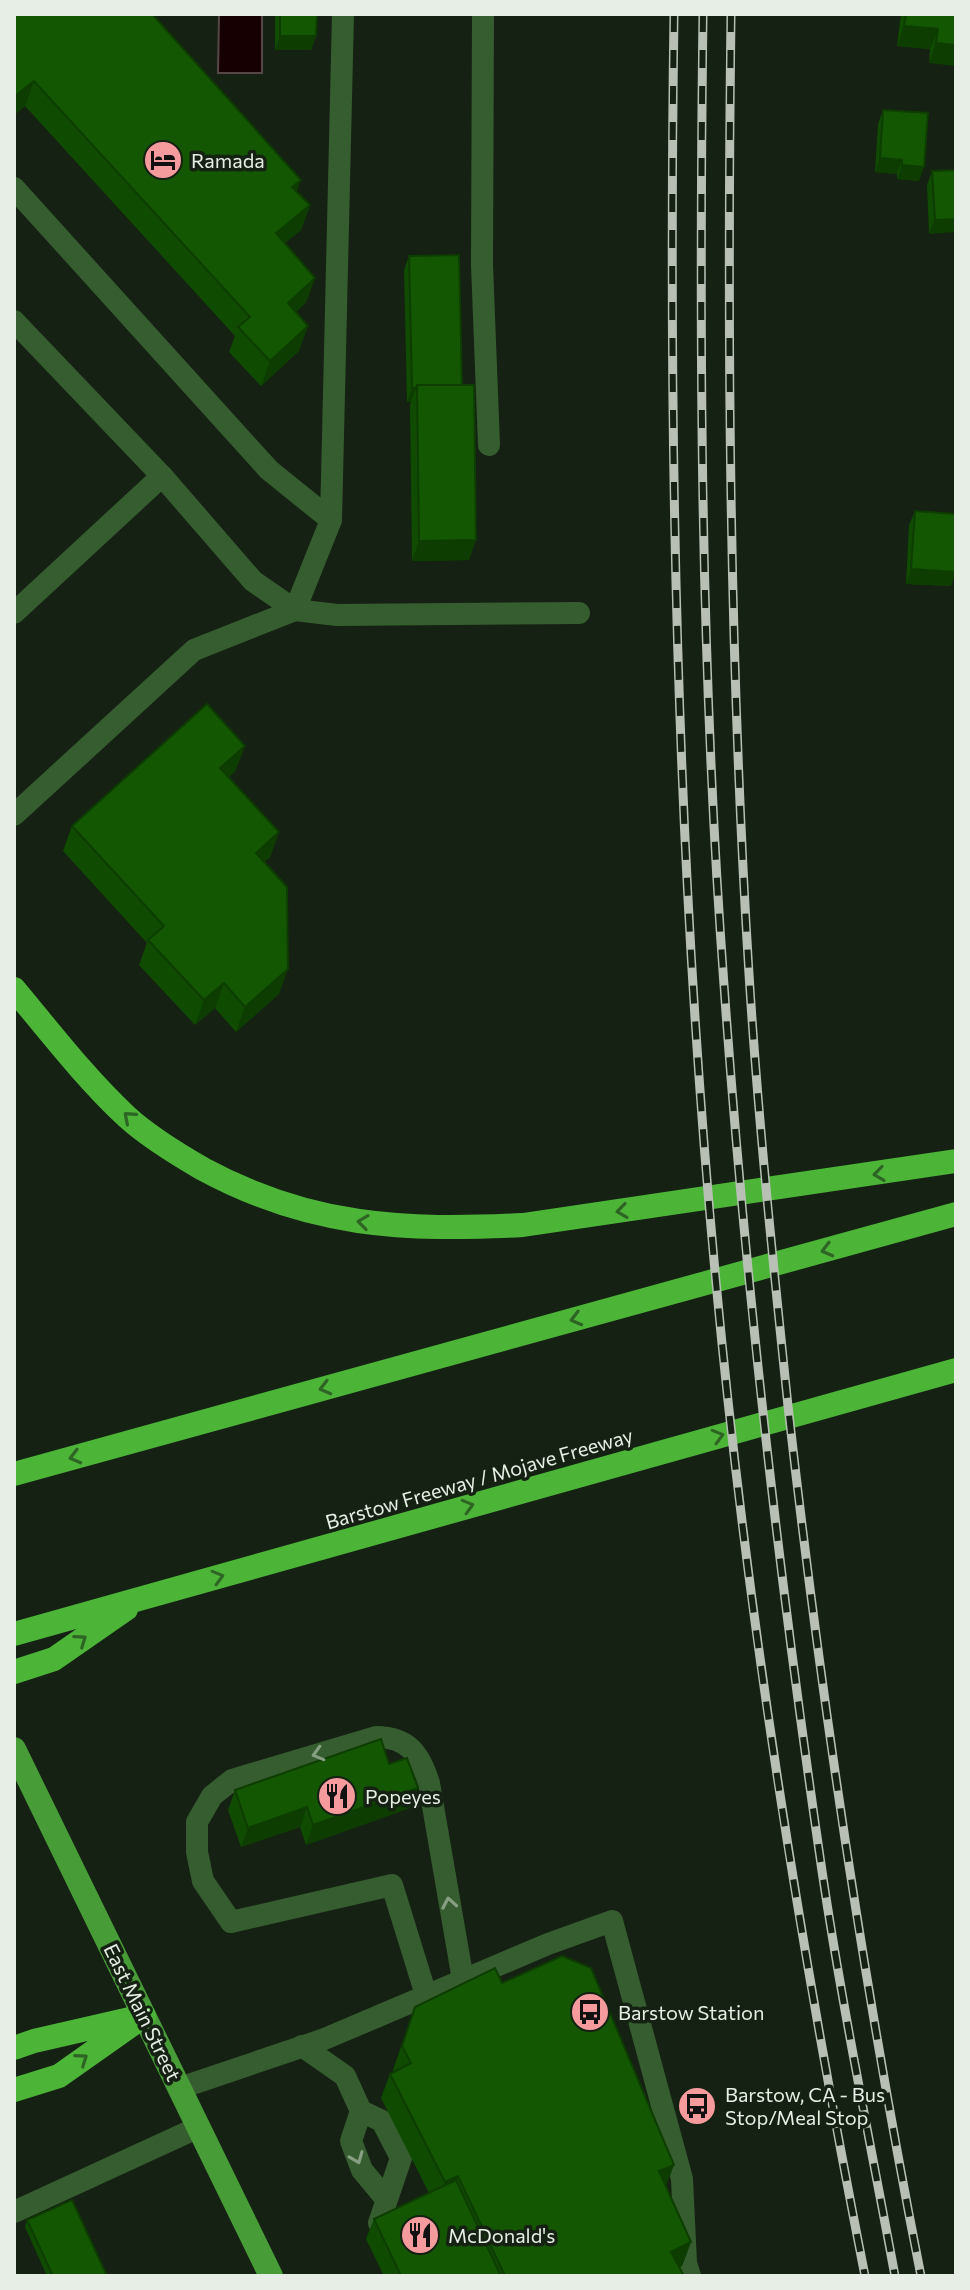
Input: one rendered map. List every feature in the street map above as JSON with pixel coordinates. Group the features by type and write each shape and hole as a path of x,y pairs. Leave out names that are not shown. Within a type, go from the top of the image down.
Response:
{"highway":[{"path":"14,989 128,1118 182,1157 242,1190 313,1214 382,1224 457,1228 523,1225 956,1161"},
{"path":"14,1474 956,1214"},
{"name":"Barstow Freeway / Mojave Freeway","path":"14,1634 956,1370"},
{"path":"14,1672 54,1659 143,1598"},
{"path":"14,2048 144,2016"},
{"path":"14,2090 59,2076 144,2016"}],"main road":[{"name":"East Main Street","path":"14,1749 271,2276"}],"lane":[{"path":"14,815 194,650 295,610 331,520 343,14"},
{"path":"483,14 482,265 489,445"},
{"path":"14,188 269,470 331,520"},
{"path":"14,321 162,476 253,581 295,610 337,615 579,613"},
{"path":"14,613 162,476"},
{"path":"426,1995 392,1885 231,1922 203,1881 197,1852 197,1822 212,1796 232,1780 376,1737 391,1737 407,1746 421,1760 429,1783 463,1980"},
{"path":"180,2088 302,2046 548,1944 612,1921 682,2179 686,2263 690,2276"},
{"path":"302,2046 345,2076 361,2111 382,2121 401,2158 379,2223 383,2231"},
{"path":"361,2111 351,2141 362,2170 386,2199"},
{"path":"14,2212 199,2127"}],"shaded area":[{"path":"219,14 262,14 262,73 218,73"}],"building":[{"name":"Ramada","path":"14,14 152,14 301,180 292,187 310,205 276,233 315,278 288,303 308,326 270,361 238,327 250,317 34,81 14,97"},
{"path":"280,14 317,14 316,36 280,36"},
{"path":"906,14 956,14 956,45 936,43 938,29 904,26"},
{"path":"883,110 928,113 924,167 902,165 902,160 880,158"},
{"path":"956,170 956,219 935,220 932,171"},
{"path":"459,255 462,385 417,385 412,388 409,256"},
{"path":"417,385 474,385 476,540 419,541"},
{"path":"915,511 956,514 956,572 911,569"},
{"path":"207,704 245,746 220,768 279,832 256,853 287,887 288,969 245,1007 224,983 204,1000 148,940 164,926 72,826"},
{"name":"Popeyes","path":"381,1739 389,1764 407,1758 418,1788 313,1825 307,1807 248,1828 235,1790"},
{"path":"562,1956 591,1968 674,2165 659,2171 691,2242 671,2252 684,2276 505,2276 458,2176 445,2182 390,2074 411,2063 402,2046 415,2007 495,1968 502,1983"},
{"name":"McDonald's","path":"456,2180 501,2276 401,2276 374,2219"},
{"path":"72,2200 107,2276 53,2276 27,2220"}],"railway":[{"path":"674,14 674,490 684,807 702,1124 729,1407 760,1656 797,1905 865,2276"},
{"path":"703,14 701,257 706,621 716,864 732,1096 765,1429 806,1761 838,1972 895,2276"},
{"path":"731,14 729,254 733,614 742,854 757,1082 788,1406 815,1625 863,1951 921,2276"}],"place":[{"name":"Ramada","path":"163,160"},
{"name":"Popeyes","path":"337,1796"},
{"name":"Barstow Station","path":"590,2012"},
{"name":"Barstow, CA - Bus Stop/Meal Stop","path":"697,2106"},
{"name":"McDonald's","path":"420,2235"}]}
